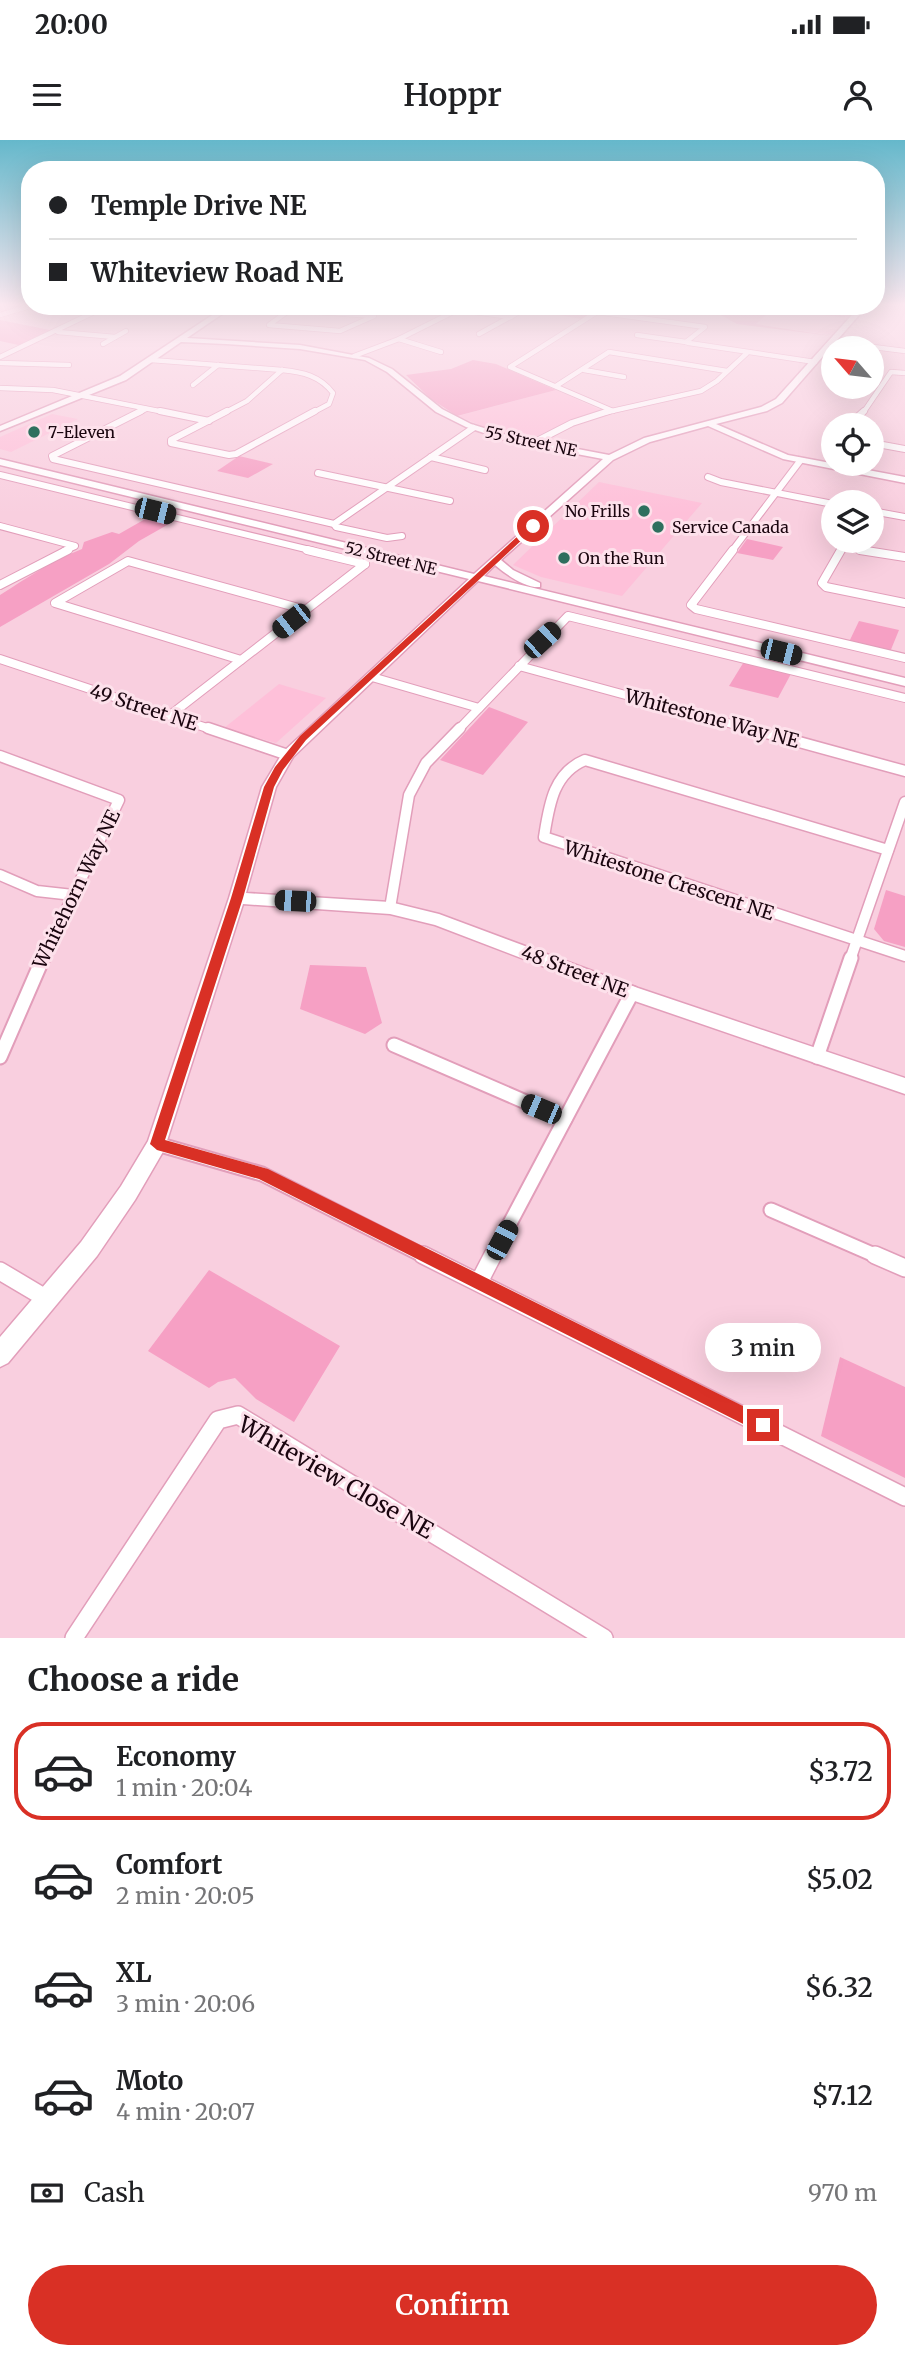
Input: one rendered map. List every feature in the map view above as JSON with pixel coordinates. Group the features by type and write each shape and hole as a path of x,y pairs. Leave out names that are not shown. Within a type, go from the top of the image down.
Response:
{"street":[{"path":"0,429 128,375"},
{"path":"192,385 205,375"},
{"path":"276,375 247,401 171,443 236,454 331,402 333,393 321,380 308,375"},
{"name":"55 Street NE","path":"396,375 438,410 473,428 610,458"},
{"path":"529,375 614,411"},
{"path":"556,386 575,375"},
{"path":"612,375 624,377"},
{"path":"533,443 566,426 614,411 701,391 722,375"},
{"path":"0,1355 89,1249 128,1193 157,1144 237,898 269,787 288,755 495,560 610,458 635,444 764,409 779,401 803,375"},
{"path":"863,413 889,375"},
{"path":"0,388 46,389 209,421"},
{"path":"146,409 52,456 53,459 334,524 336,527 387,538 402,536"},
{"path":"709,424 800,461 905,480"},
{"path":"334,524 473,428"},
{"path":"884,445 905,449"},
{"name":"52 Street NE","path":"0,456 475,579 905,682"},
{"path":"431,457 485,470"},
{"path":"800,461 691,605 696,609 905,658"},
{"name":"52 Street NE","path":"0,462 439,569 460,580 536,585 905,673"},
{"path":"318,473 450,501"},
{"path":"0,475 365,564 169,716"},
{"path":"708,477 821,502"},
{"path":"884,513 905,517"},
{"path":"0,526 75,546 0,585"},
{"path":"905,557 843,547 822,583 826,587 905,604"},
{"path":"495,560 509,572 536,585"},
{"path":"241,660 55,603 128,561 306,610"},
{"path":"390,908 409,794 426,763 568,616 905,698"},
{"name":"49 Street NE","path":"2,662 288,755"},
{"name":"Whitestone Way NE","path":"519,666 905,771"},
{"path":"372,677 479,708"},
{"name":"Whitehorn Way NE","path":"0,756 119,800 0,1057"},
{"name":"Whitestone Crescent NE","path":"888,850 585,760 576,762 551,793 544,837 905,956"},
{"path":"817,1057 905,802"},
{"path":"0,875 37,891 73,895"},
{"name":"48 Street NE","path":"237,898 390,908 439,920 632,993 905,1086"},
{"path":"479,1282 632,993"},
{"path":"394,1045 565,1119"},
{"path":"157,1144 262,1174 905,1497"},
{"path":"771,1210 905,1269"},
{"path":"0,1271 47,1299"},
{"name":"Whiteview Close NE","path":"74,1638 218,1420 238,1415 604,1638"}],"shaded area":[{"path":"406,375 521,375 556,390 457,416 431,399"},
{"path":"556,390 603,411 563,424 530,439 487,428 458,416"},
{"path":"52,414 78,419 11,452 0,449 0,437"},
{"path":"239,456 273,464 248,478 217,471"},
{"path":"599,482 702,503 622,596 541,577 513,565"},
{"path":"154,514 176,520 139,541 109,564 0,627 0,595 50,564 82,549 84,542 112,532 119,534"},
{"path":"747,539 783,547 773,560 737,553"},
{"path":"859,621 899,630 890,652 849,642"},
{"path":"745,660 792,672 778,698 729,686"},
{"path":"279,684 326,698 276,743 224,728"},
{"path":"489,707 528,722 483,775 440,760"},
{"path":"886,890 905,896 905,947 884,941 874,929"},
{"path":"310,965 366,967 382,1023 365,1034 300,1009"},
{"path":"209,1270 340,1346 294,1422 256,1399 235,1378 218,1382 209,1388 148,1351"},
{"path":"840,1357 905,1387 905,1478 821,1436"}],"place":[{"name":"7-Eleven","path":"34,432"},
{"name":"No Frills","path":"644,511"},
{"name":"Service Canada","path":"658,527"},
{"name":"On the Run","path":"564,558"}],"route":[{"path":"533,526 303,738 279,769 269,787 237,898 157,1144 262,1174 763,1425"}]}
